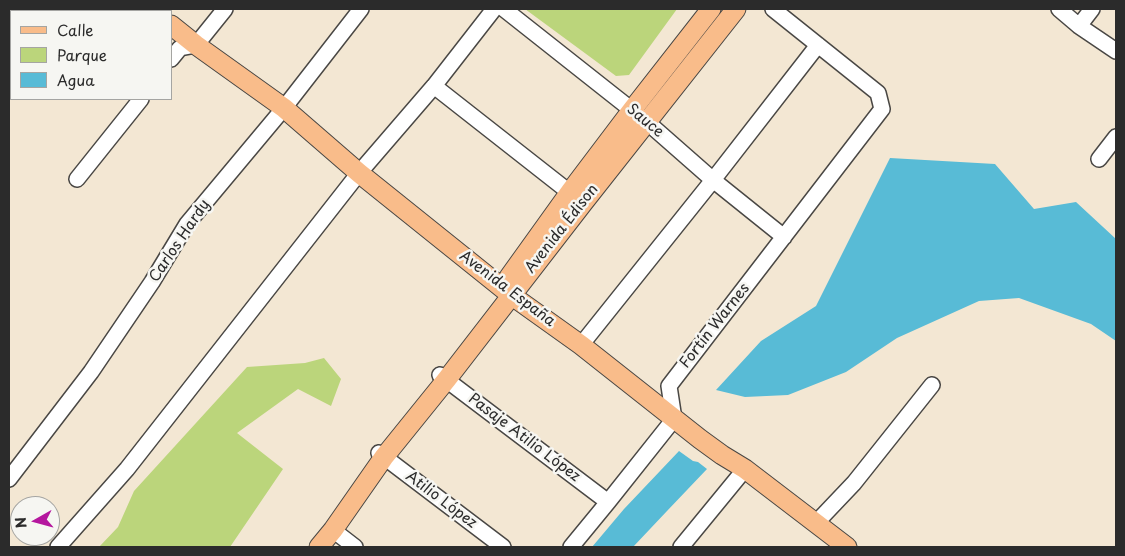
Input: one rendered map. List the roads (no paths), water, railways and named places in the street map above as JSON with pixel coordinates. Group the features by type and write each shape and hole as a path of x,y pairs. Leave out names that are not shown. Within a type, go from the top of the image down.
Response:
{"main road":[{"name":"Avenida Édison","path":"308,547 443,377 576,198 632,110 710,9"},
{"name":"Avenida Édison","path":"576,198 647,122 736,9"},
{"name":"Avenida España","path":"172,26 284,108 359,173 506,291 582,345 700,439 745,469 847,547"},
{"name":"Avenida Édison","path":"319,547 333,530 381,455"}],"street":[{"path":"172,58 180,48 196,45 225,9"},
{"name":"Carlos Hardy","path":"9,479 90,372 152,282 187,224 284,108 361,9"},
{"path":"58,547 127,469 359,173 434,86 494,9"},
{"name":"Sauce","path":"504,9 647,122 784,237"},
{"path":"582,345 714,180 818,45 773,9"},
{"path":"1059,9 1079,26 1116,51"},
{"path":"1079,26 1092,9"},
{"name":"Fortín Warnes","path":"674,419 669,386 882,109 878,93 818,45"},
{"path":"434,86 576,198"},
{"path":"77,180 140,100"},
{"path":"1099,159 1116,137"},
{"name":"Pasaje Atilio López","path":"443,377 608,502"},
{"path":"816,523 854,483 932,385"},
{"path":"571,547 674,419"},
{"name":"Atilio López","path":"381,455 503,547"},
{"path":"681,547 745,469"},
{"path":"333,530 355,547"}],"water":[{"path":"890,158 995,164 1034,209 1076,202 1116,239 1116,341 1091,324 1019,298 979,301 897,338 846,372 788,395 745,397 716,390 761,341 816,306"},
{"path":"679,451 707,469 633,547 592,547 624,509"}]}
